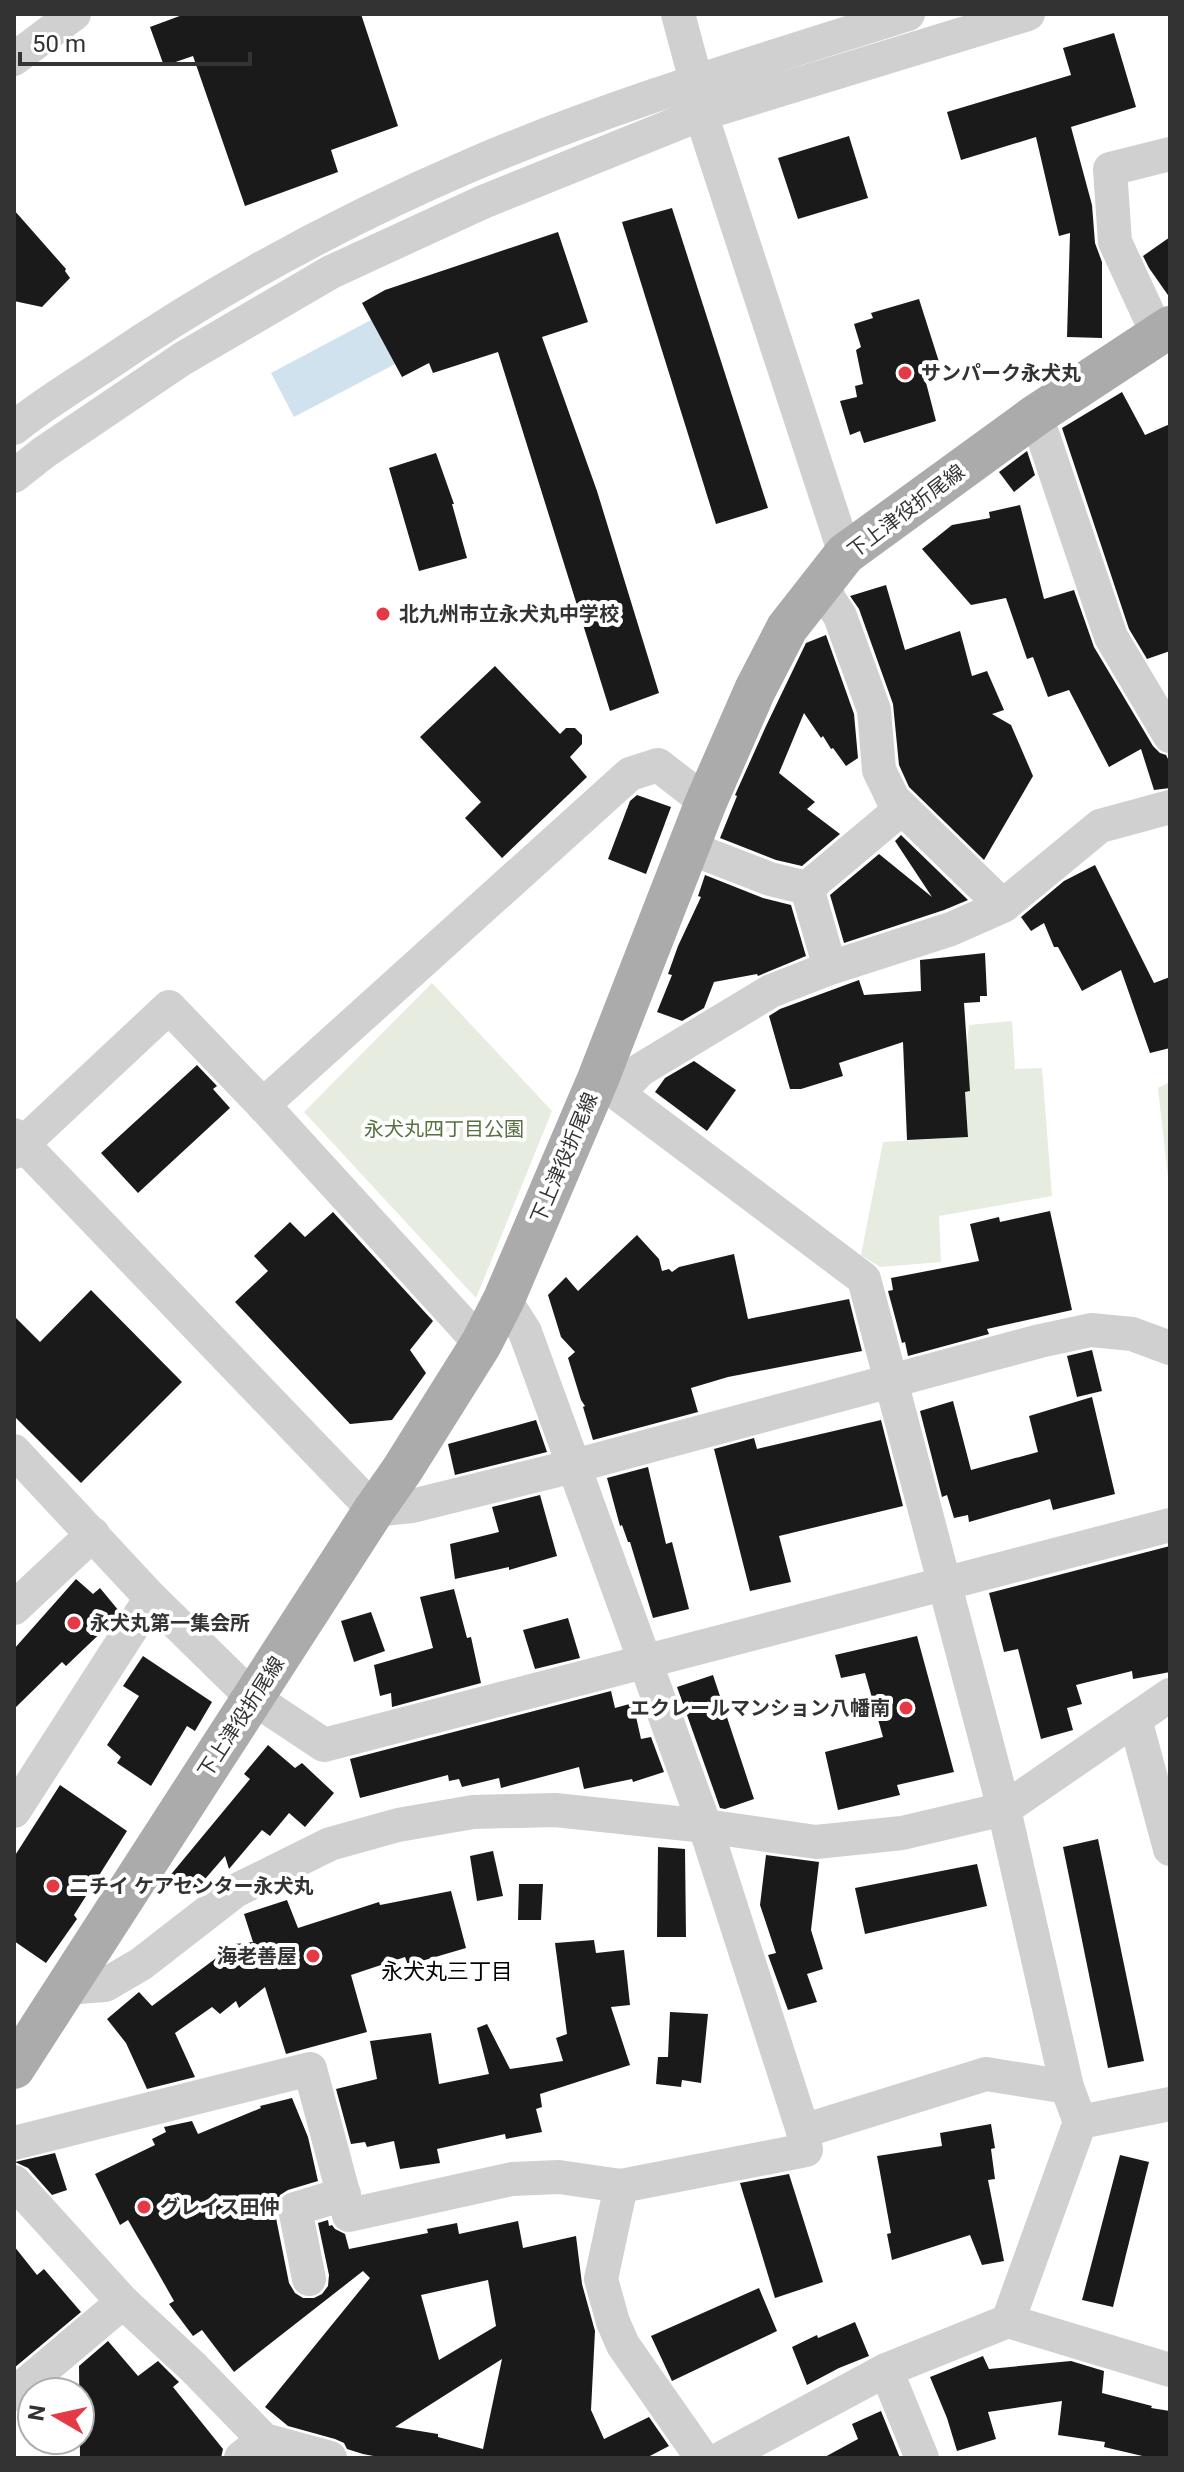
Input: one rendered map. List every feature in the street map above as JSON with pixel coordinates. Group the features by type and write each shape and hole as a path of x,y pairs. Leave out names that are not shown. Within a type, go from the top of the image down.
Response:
{"main road":[{"name":"下上津役折尾線","path":"14,2068 481,1344 608,1086 706,802 755,690 787,628 834,569 1036,415 1164,331"}],"street":[{"path":"14,59 74,14"},
{"path":"678,14 699,98 834,569 830,601 840,616 874,710 879,770 901,809 1003,906"},
{"path":"14,476 182,359 331,272 699,98 908,14"},
{"path":"14,428 162,326 315,239 468,166 577,123 699,98 1028,14"},
{"path":"1164,331 1115,242 1110,169 1170,154"},
{"path":"1036,415 1111,637 1170,736"},
{"path":"263,1105 630,774 658,765 706,802"},
{"path":"1008,2321 1080,2122 1067,2087 1004,1809 864,1279 608,1086 771,991 830,968 951,929 1003,906 1100,826 1170,808"},
{"path":"807,888 901,809"},
{"path":"690,848 770,879 807,888"},
{"path":"807,888 830,968"},
{"path":"481,1344 169,1007 17,1144 374,1510 412,1506 574,1466 1091,1330 1132,1334 1170,1348"},
{"path":"504,1299 525,1332 705,1826 804,2140"},
{"path":"14,1451 151,1598 253,1698 324,1745 1170,1525"},
{"path":"14,1608 93,1534"},
{"path":"14,1811 151,1598"},
{"path":"66,1988 105,1985 141,1964 235,1891 330,1844 398,1825 473,1812 555,1810 816,1842 902,1833 1004,1809 1170,1695"},
{"path":"1135,1719 1170,1849"},
{"path":"14,2143 310,2069 349,2215 512,2179 559,2177 621,2186 804,2140 986,2074 1067,2087"},
{"path":"1080,2122 1170,2104"},
{"path":"14,2182 123,2302 194,2368 252,2449 330,2458"},
{"path":"621,2186 601,2279 613,2322 623,2345 702,2458"},
{"path":"309,2279 295,2209 344,2194"},
{"path":"14,2394 123,2302"},
{"path":"722,2458 886,2370 1008,2321 1170,2370"},
{"path":"886,2370 922,2458"}],"green space":[{"name":"永犬丸四丁目公園","path":"432,983 552,1111 476,1298 304,1112"},
{"path":"1012,1021 1015,1069 1042,1068 1052,1196 939,1216 941,1262 880,1267 861,1255 883,1142 968,1137 965,1092 970,1091 969,1025"},
{"path":"1170,1082 1170,1195 1158,1088"}],"water":[{"path":"371,320 395,364 294,417 271,373"}],"building":[{"path":"185,14 361,14 398,126 331,150 338,172 245,206 193,56 164,66 150,27"},
{"path":"1114,33 1136,107 1071,127 1092,205 1095,243 1102,262 1102,338 1067,337 1070,233 1059,236 1036,137 961,160 947,112 1071,75 1063,48"},
{"path":"849,136 868,198 798,219 778,158"},
{"path":"672,208 768,508 716,524 622,222"},
{"path":"14,210 66,269 70,278 42,307 14,301"},
{"path":"558,232 588,322 542,337 597,491 659,693 610,711 498,352 433,373 429,363 402,377 362,303 385,290"},
{"path":"1170,237 1170,298 1143,256"},
{"name":"サンパーク永犬丸","path":"919,299 940,365 923,371 936,421 864,443 860,431 850,435 840,401 857,397 855,386 863,384 856,350 861,347 854,324 873,318 871,313"},
{"path":"1122,392 1145,435 1170,424 1170,651 1147,659 1129,629 1062,428"},
{"path":"1027,451 1035,475 1014,492 999,472"},
{"path":"436,453 454,504 467,558 419,571 389,468"},
{"path":"1020,505 1044,599 1074,590 1094,647 1153,746 1166,755 1170,763 1170,788 1154,790 1141,749 1109,767 1069,690 1048,697 1033,657 1027,659 1006,598 971,605 922,549 952,525 990,518 989,512"},
{"path":"886,585 905,650 960,631 972,676 987,671 1004,710 992,714 1011,725 1033,776 984,860 909,787 899,765 893,704 859,609 850,596"},
{"path":"826,635 854,714 858,758 846,766 804,713 779,773 815,802 807,809 840,834 802,866 776,860 720,838 735,795 806,643"},
{"path":"495,666 560,734 566,728 575,728 582,735 582,744 570,757 587,777 502,858 465,818 481,802 420,737"},
{"path":"637,795 671,807 646,874 608,859 630,801"},
{"path":"901,835 968,900 844,943 830,895 879,854 932,897 895,841"},
{"path":"1095,865 1154,983 1170,977 1170,1048 1150,1053 1121,970 1082,991 1058,947 1054,947 1044,923 1031,931 1021,917 1064,881"},
{"path":"705,875 763,898 791,905 806,956 758,976 714,982 704,1008 682,1021 657,1012 672,975 668,974 678,946 701,897 698,896"},
{"path":"985,953 987,996 980,996 980,1002 964,1003 970,1091 965,1092 968,1137 907,1140 903,1042 839,1063 843,1076 801,1089 790,1089 769,1016 780,1009 859,980 864,995 921,991 920,960"},
{"path":"694,1061 736,1090 707,1131 655,1092 665,1078"},
{"path":"197,1065 217,1086 213,1089 230,1108 138,1193 101,1153"},
{"path":"1050,1211 1072,1310 987,1329 989,1334 908,1356 888,1291 893,1290 891,1278 979,1261 970,1224 999,1217 1000,1222"},
{"path":"333,1212 433,1321 410,1350 426,1373 392,1420 350,1424 235,1302 268,1271 254,1256 290,1222 305,1237"},
{"path":"637,1235 659,1259 662,1271 669,1269 672,1272 679,1267 734,1254 748,1319 849,1299 862,1351 728,1377 691,1388 698,1412 593,1440 568,1358 575,1352 561,1337 548,1295 566,1277 578,1291"},
{"path":"91,1290 182,1382 81,1483 14,1416 14,1316 40,1342"},
{"path":"1092,1350 1102,1391 1077,1397 1067,1356"},
{"path":"1092,1397 1115,1494 1053,1510 1050,1499 969,1522 968,1515 954,1518 947,1495 942,1497 920,1411 953,1401 971,1470 1038,1452 1029,1416"},
{"path":"536,1420 547,1452 455,1475 448,1444"},
{"path":"881,1420 903,1506 779,1536 791,1582 750,1591 714,1449 754,1438 757,1449"},
{"path":"648,1467 666,1544 672,1542 689,1609 653,1618 630,1542 620,1526 607,1478"},
{"path":"540,1495 557,1556 509,1570 509,1567 455,1579 450,1544 499,1532 492,1507"},
{"path":"1170,1546 1170,1672 1133,1679 1132,1671 1076,1685 1082,1704 1067,1708 1073,1730 1041,1739 1018,1649 1004,1652 989,1593"},
{"name":"永犬丸第一集会所","path":"76,1579 93,1594 100,1588 119,1611 111,1623 66,1666 62,1662 14,1709 14,1649"},
{"path":"454,1589 467,1638 471,1637 481,1683 392,1707 391,1693 380,1696 374,1665 433,1648 420,1597"},
{"path":"371,1612 385,1651 354,1662 341,1621"},
{"path":"568,1618 580,1658 535,1669 523,1630"},
{"name":"エクレールマンション八幡南","path":"917,1636 954,1772 897,1785 900,1795 838,1810 825,1752 883,1737 865,1673 841,1678 835,1655"},
{"path":"143,1656 212,1702 195,1731 187,1726 151,1786 117,1763 121,1757 107,1745 139,1696 123,1686"},
{"path":"713,1675 754,1799 725,1809 720,1808 677,1687"},
{"path":"611,1691 615,1708 633,1703 641,1739 651,1737 664,1772 633,1782 632,1779 584,1789 579,1767 501,1788 499,1778 462,1787 459,1779 449,1781 448,1775 360,1798 350,1759"},
{"path":"268,1745 295,1768 302,1763 334,1793 305,1827 289,1813 270,1836 262,1830 229,1869 225,1856 192,1894 168,1878 250,1779 244,1774"},
{"name":"ニチイ ケアセンター永犬丸","path":"60,1785 127,1831 74,1915 77,1919 46,1963 14,1941 14,1857"},
{"path":"1098,1839 1144,2061 1108,2068 1063,1847"},
{"path":"658,1847 685,1849 686,1937 657,1937"},
{"path":"493,1851 503,1896 477,1901 470,1856"},
{"path":"766,1855 819,1862 811,1930 823,1969 807,1974 817,2002 788,2010 768,1955 776,1953 760,1905"},
{"path":"977,1864 987,1906 865,1934 855,1888"},
{"path":"519,1884 543,1884 541,1920 518,1920"},
{"path":"451,1891 466,1948 408,1965 405,1957 351,1975 367,2032 286,2054 265,1987 239,2008 236,2001 220,2014 212,2007 175,2033 195,2077 147,2089 126,2043 107,2019 139,1992 152,2006 235,1944 253,1942 244,1914 287,1900 298,1928 379,1902 380,1905"},
{"path":"594,1940 596,1953 624,1950 630,2005 611,2007 630,2065 540,2094 542,2107 536,2109 542,2132 506,2139 505,2134 437,2149 440,2163 400,2169 394,2141 367,2147 365,2142 351,2144 336,2089 377,2079 370,2041 431,2033 439,2084 489,2074 477,2028 487,2024 510,2069 563,2061 556,2038 567,2034 555,1943"},
{"path":"670,2012 708,2014 701,2083 682,2080 681,2087 656,2084 658,2057 668,2057"},
{"path":"292,2098 308,2137 318,2181 288,2190 280,2195 276,2204 275,2213 289,2283 295,2293 303,2298 314,2298 328,2286 329,2275 318,2223 328,2220 329,2226 345,2234 349,2249 428,2233 427,2229 457,2223 459,2234 518,2221 523,2248 576,2236 582,2284 595,2331 591,2410 604,2439 649,2417 669,2446 646,2458 384,2458 347,2449 344,2443 335,2439 288,2426 265,2407 370,2278 363,2271 234,2372 202,2330 193,2336 169,2304 174,2301 128,2220 120,2225 95,2174 155,2145 152,2139 166,2132 164,2127 192,2121 198,2134 260,2106","holes":["488,2280 496,2326 439,2360 421,2295","502,2359 483,2449 438,2437 438,2434 395,2427"]},
{"path":"991,2124 995,2179 988,2180 1004,2261 982,2265 970,2235 892,2260 887,2234 891,2233 877,2156 942,2146 940,2133"},
{"path":"55,2153 67,2190 52,2195 28,2168 15,2162"},
{"path":"1120,2155 1149,2162 1113,2307 1082,2300"},
{"path":"789,2174 823,2282 775,2298 740,2183"},
{"path":"14,2246 37,2275 44,2269 81,2312 14,2368"},
{"path":"759,2288 777,2331 672,2381 651,2336"},
{"path":"855,2322 869,2356 807,2385 792,2347"},
{"path":"108,2341 138,2376 158,2361 179,2382 173,2387 223,2449 221,2458 80,2458 96,2456 96,2376 79,2376 79,2366"},
{"path":"983,2356 989,2369 1071,2361 1104,2371 1102,2393 1170,2411 1170,2458 1151,2458 1104,2447 1105,2442 1058,2435 1062,2401 988,2412 996,2439 957,2451 930,2377"},
{"path":"881,2411 900,2458 823,2458 858,2439 852,2424"}],"place":[{"name":"サンパーク永犬丸","path":"905,373"},
{"name":"北九州市立永犬丸中学校","path":"383,614"},
{"name":"永犬丸第一集会所","path":"74,1623"},
{"name":"エクレールマンション八幡南","path":"906,1708"},
{"name":"ニチイ ケアセンター永犬丸","path":"53,1886"},
{"name":"海老善屋","path":"313,1956"},
{"name":"グレイス田仲","path":"144,2207"}],"district":[{"name":"永犬丸三丁目","path":"447,1971"}]}
